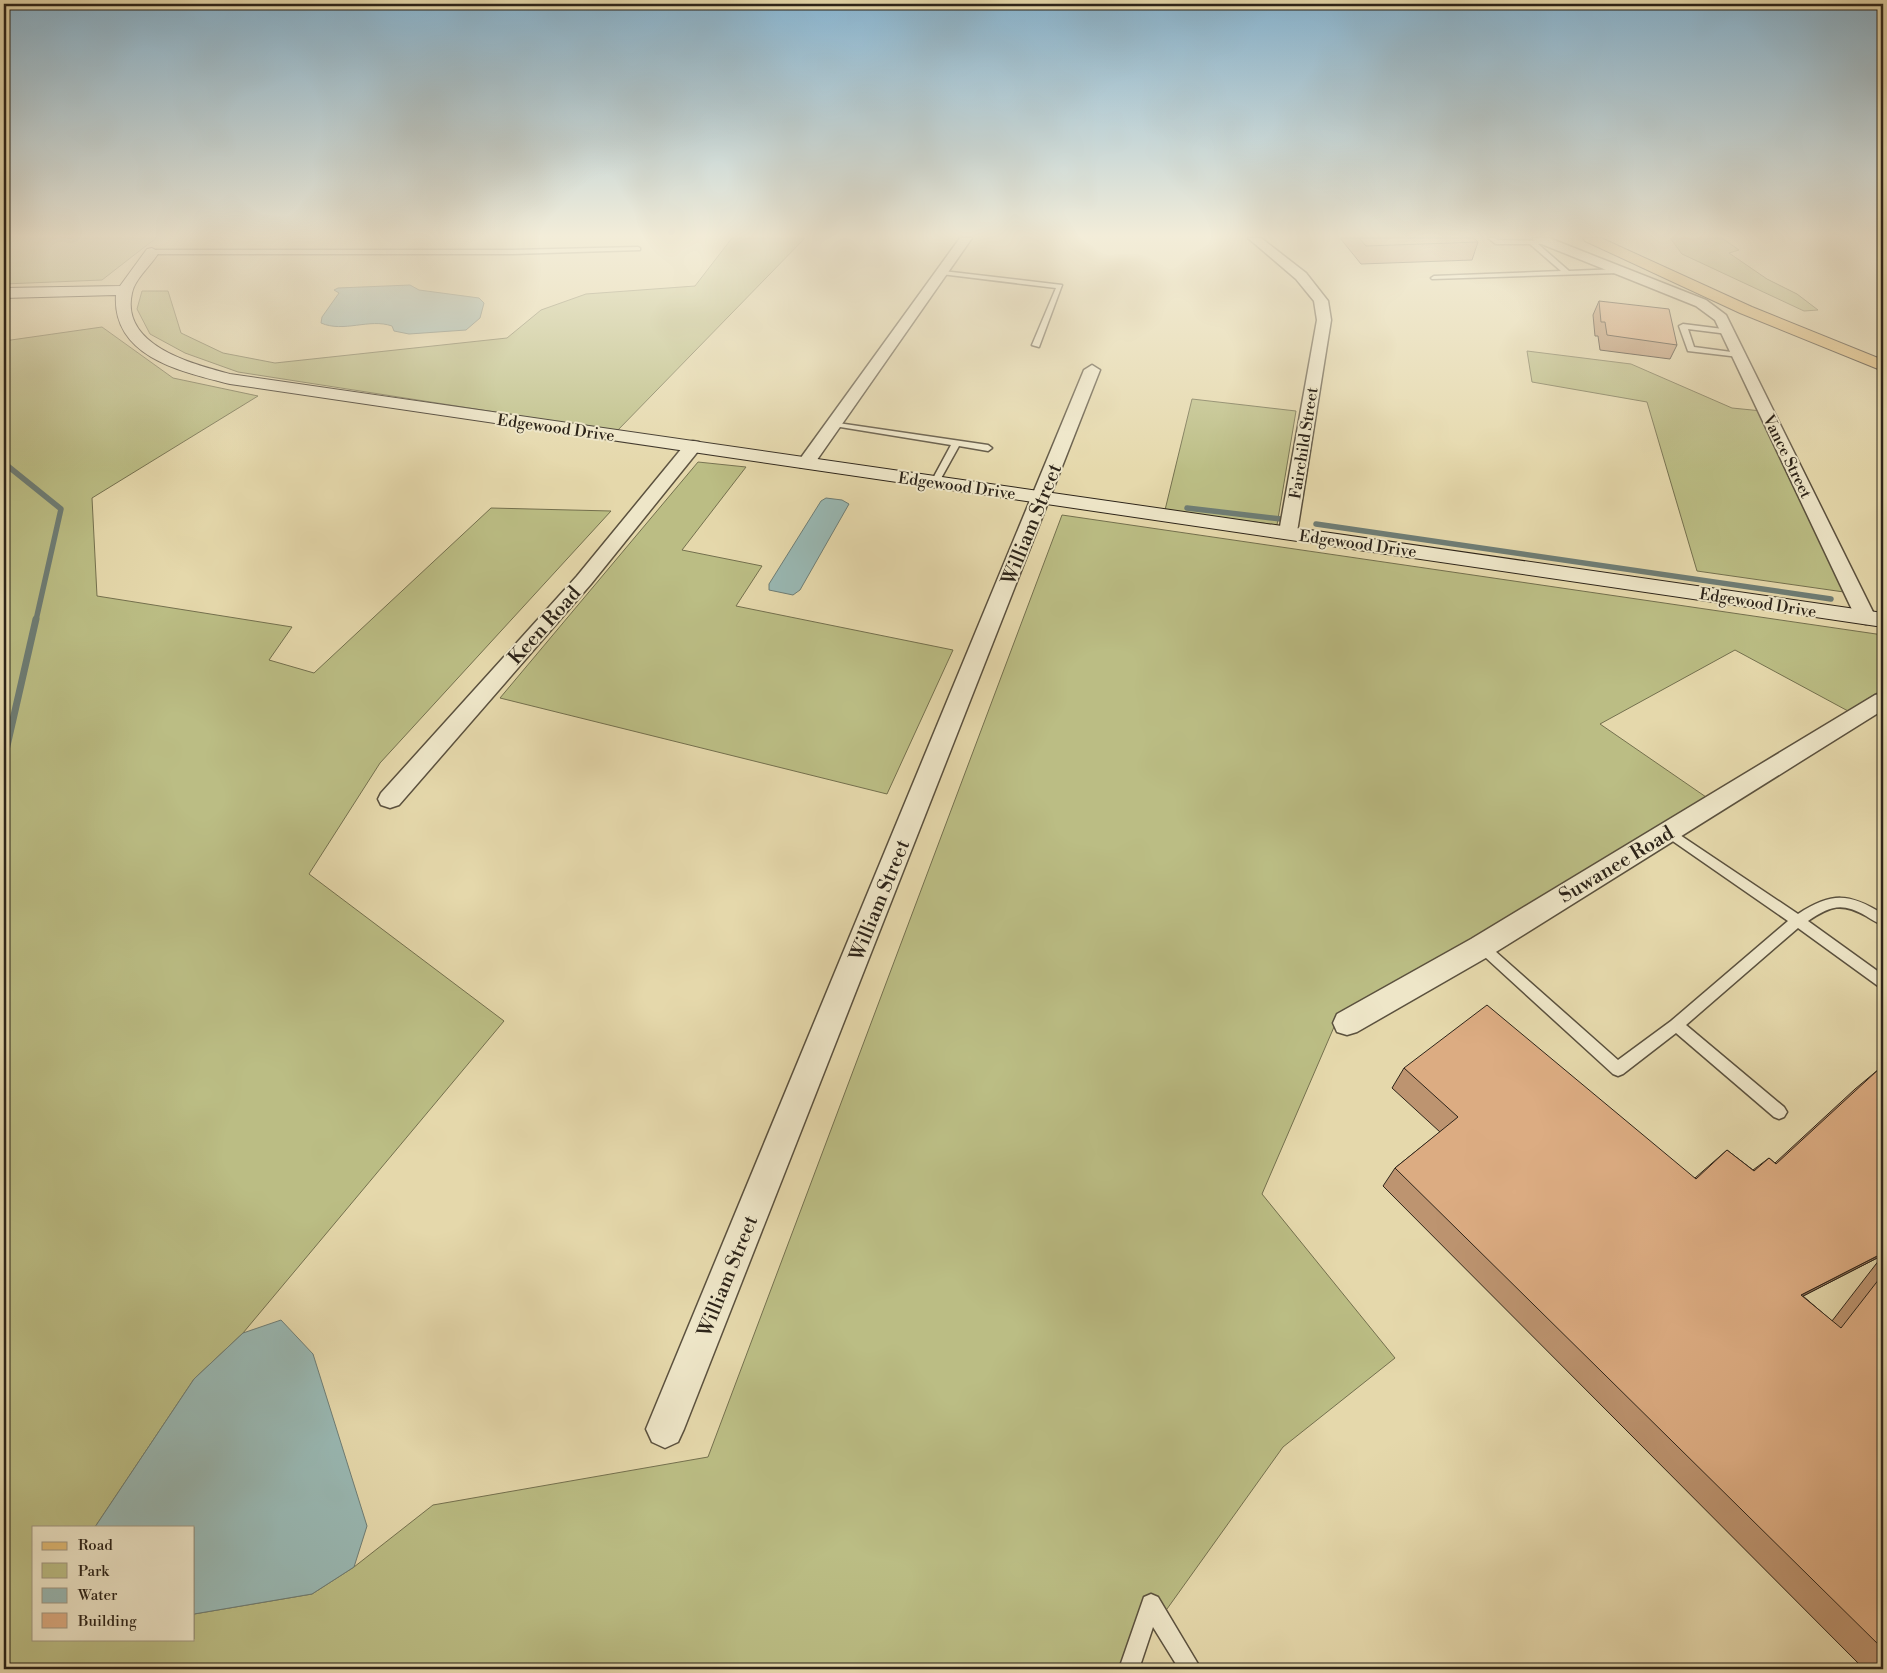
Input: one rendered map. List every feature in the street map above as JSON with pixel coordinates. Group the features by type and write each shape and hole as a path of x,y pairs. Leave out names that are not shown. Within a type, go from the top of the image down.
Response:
{"main road":[{"path":"1761,316 1883,366"},
{"path":"1792,316 1883,352"}],"street":[{"name":"Edgewood Drive","path":"124,316 127,326 138,338 153,350 177,363 205,373 281,387 1288,532 1875,619"},
{"path":"806,463 912,316"},
{"name":"Fairchild Street","path":"1288,532 1323,316"},
{"name":"Vance Street","path":"1718,316 1721,318 1875,619"},
{"name":"William Street","path":"665,1429 1092,370"},
{"name":"Keen Road","path":"390,799 584,580 693,446"},
{"name":"Suwanee Road","path":"1347,1023 1481,947 1883,700"}],"lane":[{"path":"1036,345 1048,316"},
{"path":"1728,332 1683,326 1691,349 1739,355"},
{"path":"834,424 988,448"},
{"path":"935,482 956,443"},
{"path":"1668,832 1883,982"},
{"path":"1481,947 1618,1069 1676,1025 1798,921 1823,905 1833,901 1860,906 1883,920"},
{"path":"1676,1025 1779,1112"},
{"path":"1129,1669 1151,1604 1191,1669"}],"green space":[{"path":"141,316 176,316 181,333 223,353 275,363 507,338 534,316 729,316 617,431 238,372 185,353 150,334"},
{"path":"102,327 173,378 258,396 92,498 97,596 292,627 269,660 314,673 491,508 611,511 380,763 309,874 504,1021 243,1333 194,1379 96,1526 32,1526 32,1640 195,1640 195,1614 312,1594 354,1567 433,1505 708,1457 1062,515 1883,635 1883,689 1848,711 1735,650 1600,724 1706,797 1337,1020 1262,1194 1395,1358 1283,1447 1124,1669 4,1669 4,341"},
{"path":"1527,351 1631,364 1732,408 1762,411 1844,592 1697,571 1647,402 1532,382"},
{"path":"1192,399 1296,411 1277,525 1165,510"},
{"path":"698,462 746,467 682,550 762,566 736,606 953,650 887,794 500,698"}],"water":[{"path":"481,316 466,330 409,334 394,331 392,326 383,324 330,326 321,323 322,317"},
{"path":"826,498 842,500 849,504 800,590 793,595 769,590 769,584 821,501"},
{"path":"281,1320 313,1354 367,1526 354,1567 312,1594 195,1614 195,1526 96,1526 194,1379 243,1333"}],"building":[{"path":"1600,316 1671,316 1677,345 1607,335 1605,322 1601,322"},
{"path":"1487,1005 1696,1179 1727,1150 1754,1171 1769,1158 1776,1164 1879,1069 1883,1072 1883,1253 1801,1295 1841,1328 1883,1274 1883,1649 1395,1168 1458,1117 1404,1068"}],"waterway":[{"path":"4,463 61,509 36,620"},
{"path":"1187,508 1281,519"},
{"path":"1316,524 1831,599"},
{"path":"4,759 36,619"}]}
